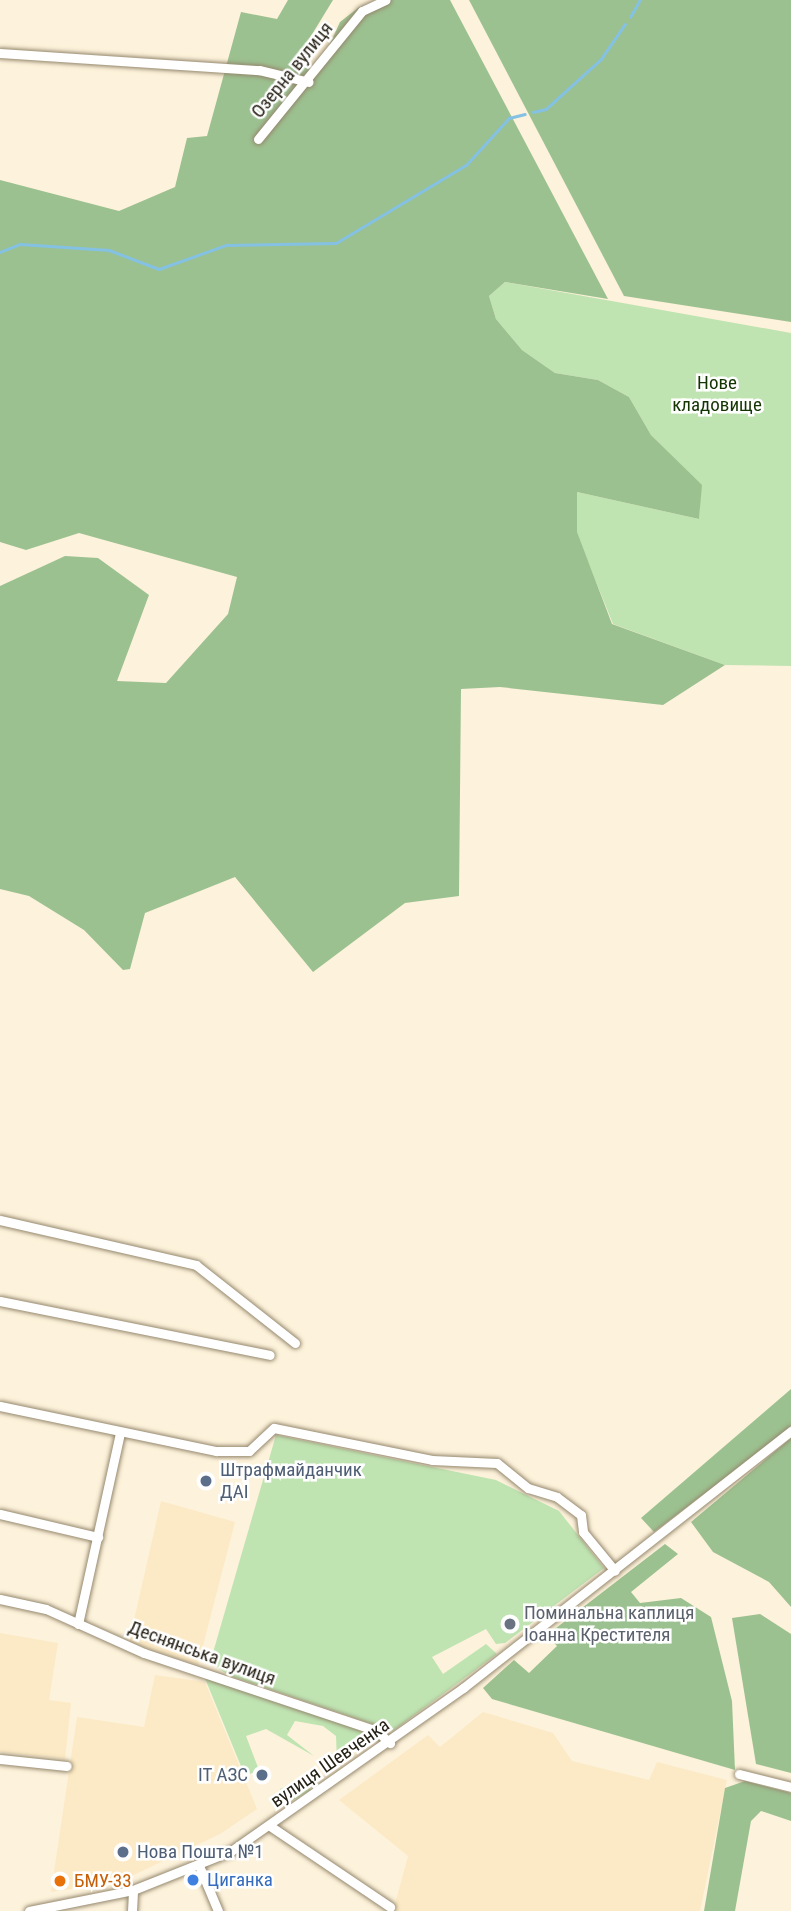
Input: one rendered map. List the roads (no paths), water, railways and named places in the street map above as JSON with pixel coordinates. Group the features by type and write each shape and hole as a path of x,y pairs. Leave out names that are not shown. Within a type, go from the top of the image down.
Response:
{"street":[{"name":"Озерна вулиця","path":"258,139 310,82 362,10 386,0"},
{"path":"0,53 259,70 310,82"},
{"path":"0,1220 196,1265 295,1343"},
{"path":"0,1301 270,1355"},
{"path":"0,1406 120,1433 236,1453 249,1451 274,1428 432,1460 498,1463 528,1488 557,1497 581,1516 583,1532 615,1571"},
{"name":"вулиця Шевченка","path":"29,1911 133,1890 200,1868 270,1826 390,1743 615,1571 791,1431"},
{"path":"78,1624 120,1433"},
{"path":"0,1514 98,1537"},
{"name":"Деснянська вулиця","path":"0,1599 78,1624 144,1653 377,1731 390,1743"},
{"path":"0,1759 67,1766"},
{"path":"739,1774 791,1787"},
{"path":"270,1826 390,1907"},
{"path":"200,1868 218,1911"},
{"path":"132,1911 133,1890"}],"waterway":[{"path":"630,17 640,0"},
{"path":"533,112 546,109 601,59 625,24"},
{"path":"0,252 20,244 109,250 159,269 226,245 336,243 466,165 509,118 525,114"}],"place":[{"name":"Штрафмайданчик ДАІ","path":"206,1481"},
{"name":"Поминальна каплиця Іоанна Крестителя","path":"510,1624"},
{"name":"ІТ АЗС","path":"262,1775"},
{"name":"Нова Пошта №1","path":"123,1852"},
{"name":"Циганка","path":"193,1880"},
{"name":"БМУ-33","path":"60,1881"}],"park label":[{"name":"Нове кладовище","path":"717,394"}]}
